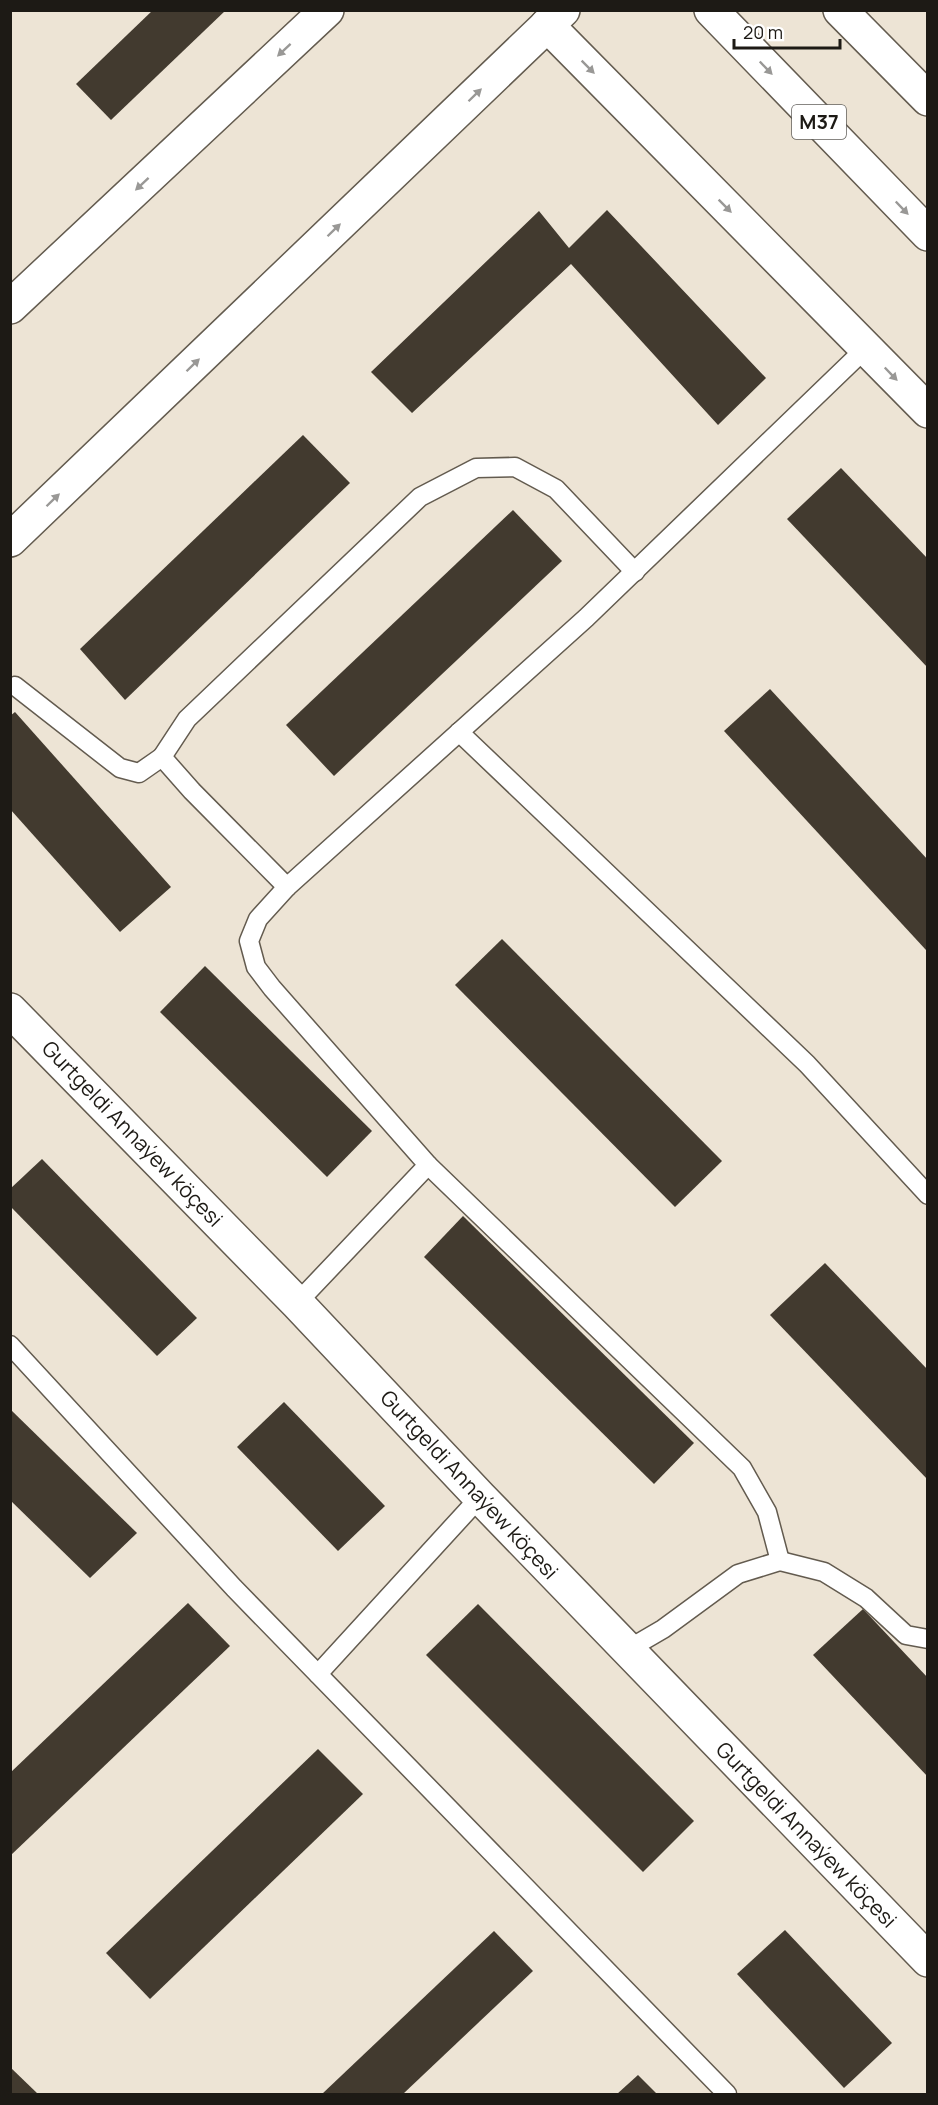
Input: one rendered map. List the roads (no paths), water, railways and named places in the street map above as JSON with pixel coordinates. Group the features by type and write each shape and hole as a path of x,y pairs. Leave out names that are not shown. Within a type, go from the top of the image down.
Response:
{"main road":[{"path":"10,307 327,10"},
{"name":"M37","path":"711,10 927,234"},
{"path":"840,10 927,99"},
{"path":"10,540 555,18 927,411"},
{"name":"Gurtgeldi Annaýew köçesi","path":"10,1010 297,1302 480,1497 927,1960"}],"lane":[{"path":"780,1561 766,1512 742,1468 428,1165 256,967 249,941 258,919 287,887 586,618 866,348"},
{"path":"15,686 120,768 139,773 162,757 187,718 420,497 476,468 515,467 556,489 634,572"},
{"path":"459,732 807,1064 927,1195"},
{"path":"162,757 192,791 287,887"},
{"path":"297,1302 428,1165"},
{"path":"10,1345 234,1588 727,2094"},
{"path":"318,1674 480,1497"},
{"path":"627,1650 663,1629 738,1574 780,1561 824,1572 866,1598 906,1635 927,1639"}]}
